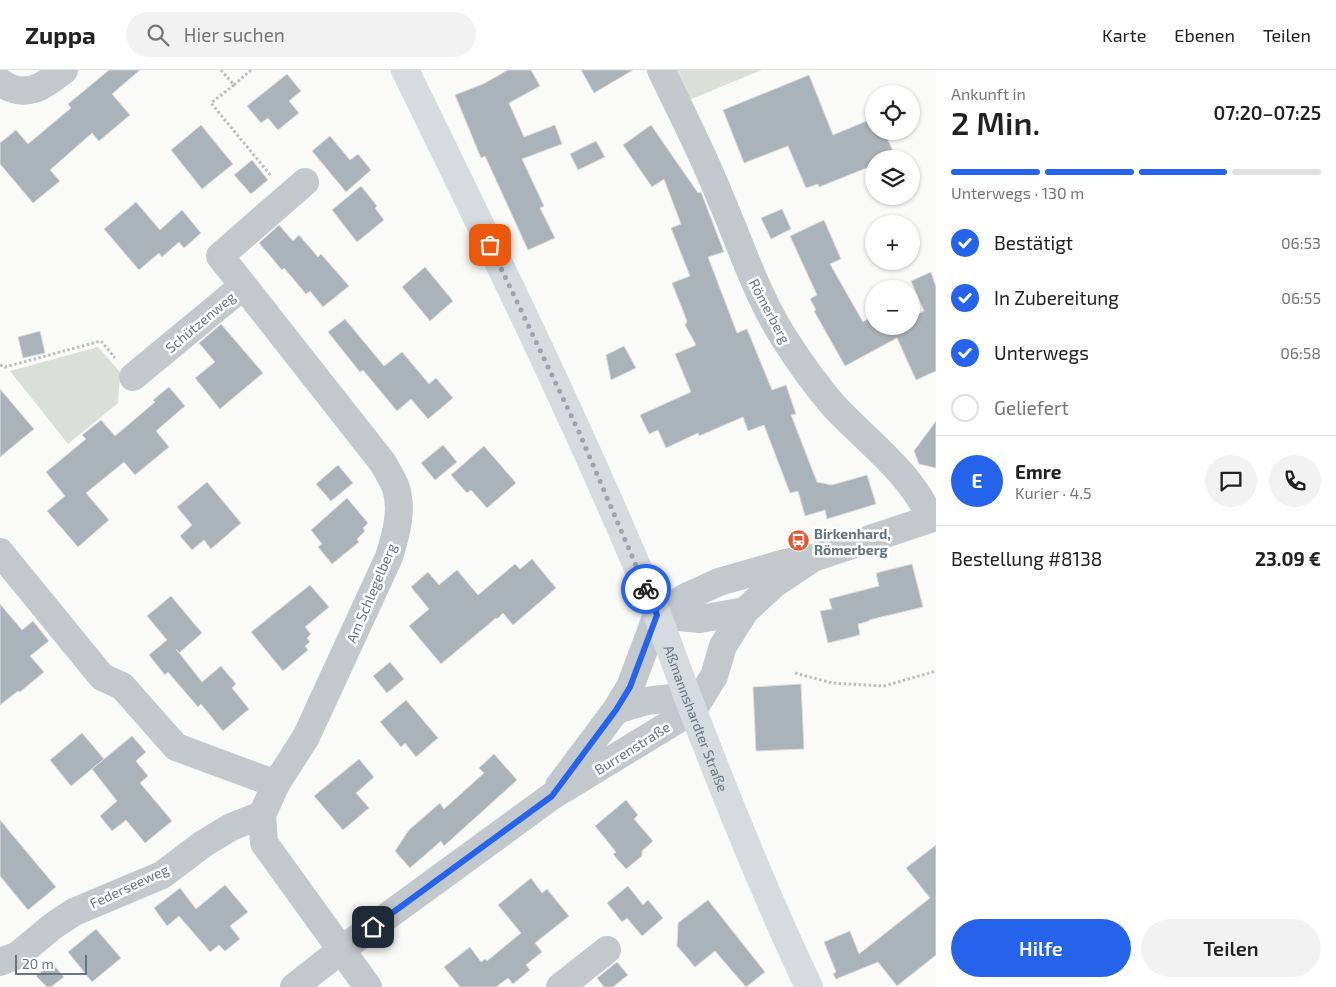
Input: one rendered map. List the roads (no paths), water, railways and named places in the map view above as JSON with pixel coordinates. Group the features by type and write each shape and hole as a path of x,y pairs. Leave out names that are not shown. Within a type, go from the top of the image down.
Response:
{"main road":[{"name":"Aßmannshardter Straße","path":"405,70 537,341 579,432 657,615 693,710 760,874 809,987"}],"street":[{"path":"0,82 11,89 26,92 46,85 64,70"},
{"name":"Römerberg","path":"661,70 715,183 768,312 785,340 833,404 900,473 919,496 933,518"},
{"name":"Schützenweg","path":"133,378 244,286 220,256 297,190"},
{"name":"Am Schlegelberg","path":"244,286 383,463 396,488 399,506 398,526 389,556 306,737 276,784 262,814 264,843 368,987"},
{"path":"657,615 686,597 719,582 785,563 813,558 933,518"},
{"path":"0,552 102,677 122,686 176,747 276,784"},
{"path":"693,710 714,676 723,646 744,611 774,584 813,558"},
{"path":"657,615 700,619 744,611"},
{"name":"Burrenstraße","path":"552,796 616,710 630,687 657,615"},
{"name":"Burrenstraße","path":"616,710 646,700 671,698 693,710"},
{"name":"Burrenstraße","path":"294,987 341,950 552,796 693,710"},
{"name":"Federseeweg","path":"0,962 18,955 53,926 74,912 162,874 203,844 231,827 262,814"},
{"path":"560,987 607,950"}],"place":[{"name":"Birkenhard, Römerberg","path":"798,541"}]}
